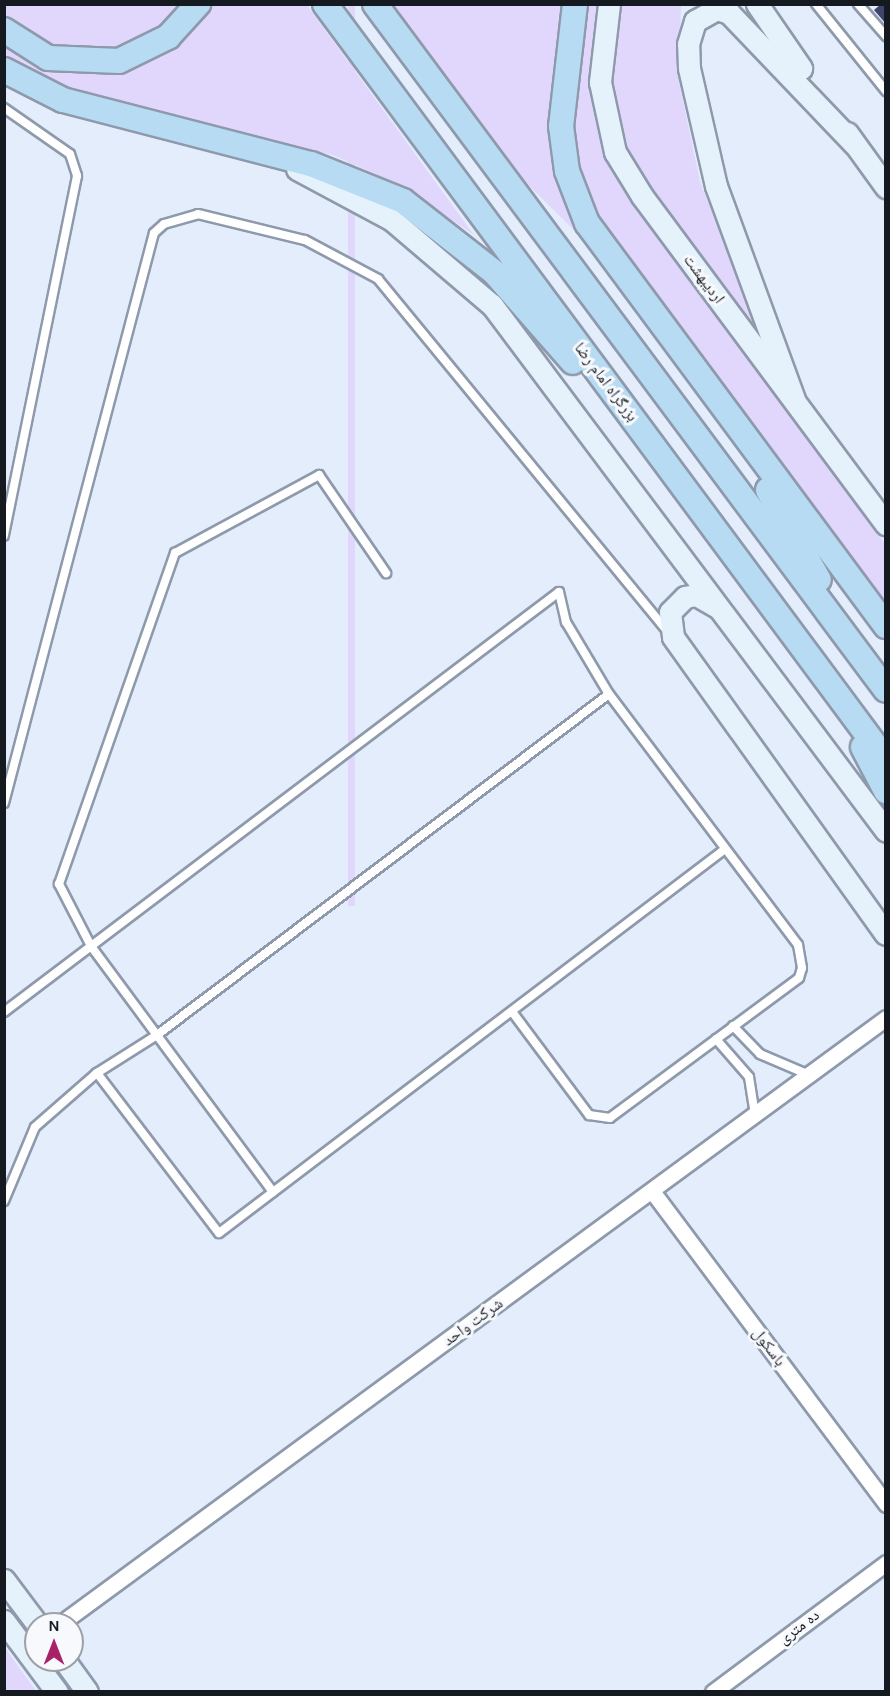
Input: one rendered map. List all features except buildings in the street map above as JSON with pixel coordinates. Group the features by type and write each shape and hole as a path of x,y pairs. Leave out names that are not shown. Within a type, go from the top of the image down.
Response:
{"highway":[{"path":"4,30 48,58 119,61 168,37 198,4"},
{"name":"بزرگراه امام رضا","path":"325,4 885,760"},
{"path":"375,4 885,690"},
{"path":"575,4 561,126 575,194 598,240 885,626"},
{"path":"4,69 63,100 251,147 365,182 441,226 495,273 687,491"},
{"path":"718,401 867,665"},
{"path":"833,689 885,791"}],"main road":[{"name":"اردیبهشت","path":"609,4 601,103 615,152 642,196 885,524"},
{"path":"757,4 885,187"},
{"path":"794,399 713,175 688,68 688,44 695,21 717,9 729,13 855,145"},
{"path":"251,147 392,220 492,305 885,831"},
{"path":"717,607 696,595 685,597 670,612 673,637 885,934"},
{"path":"4,1580 28,1612"},
{"path":"4,1621 57,1692"},
{"path":"73,1672 87,1692"}],"street":[{"name":"شرکت واحد","path":"76,1612 812,1075 885,1018"},
{"name":"باسکول","path":"652,1191 885,1504"},
{"name":"ده متری","path":"713,1692 885,1563"}],"lane":[{"path":"816,4 885,91"},
{"path":"858,4 885,36"},
{"path":"4,108 70,154 77,192 4,536"},
{"path":"4,803 154,233 164,224 198,214 305,240 378,279 673,637"},
{"path":"273,1192 91,946 59,884 175,553 319,476 386,573"},
{"path":"4,1012 559,592 566,622 609,694 798,945 802,968 799,978 610,1118 599,1119 589,1115 513,1013"},
{"path":"4,1201 36,1126 97,1073 157,1035 609,694"},
{"path":"97,1073 219,1233 513,1013 725,849"},
{"path":"733,1026 760,1054 812,1075"},
{"path":"716,1038 749,1077 755,1116"}],"shaded area":[{"path":"4,5 190,5 176,21 118,53 58,52 5,22"},
{"path":"206,5 307,5 474,235 400,185 333,155 102,101 48,83 5,59 4,40 77,69"},
{"path":"348,5 355,5 355,906 348,906"},
{"path":"385,5 568,5 574,219 581,237 512,169"},
{"path":"582,5 600,5 591,91 609,164 885,544 885,609 598,218 572,144"},
{"path":"619,5 681,5 679,81 700,182 765,345 638,174 617,133 609,87"},
{"path":"5,1648 36,1691 5,1691"}]}
